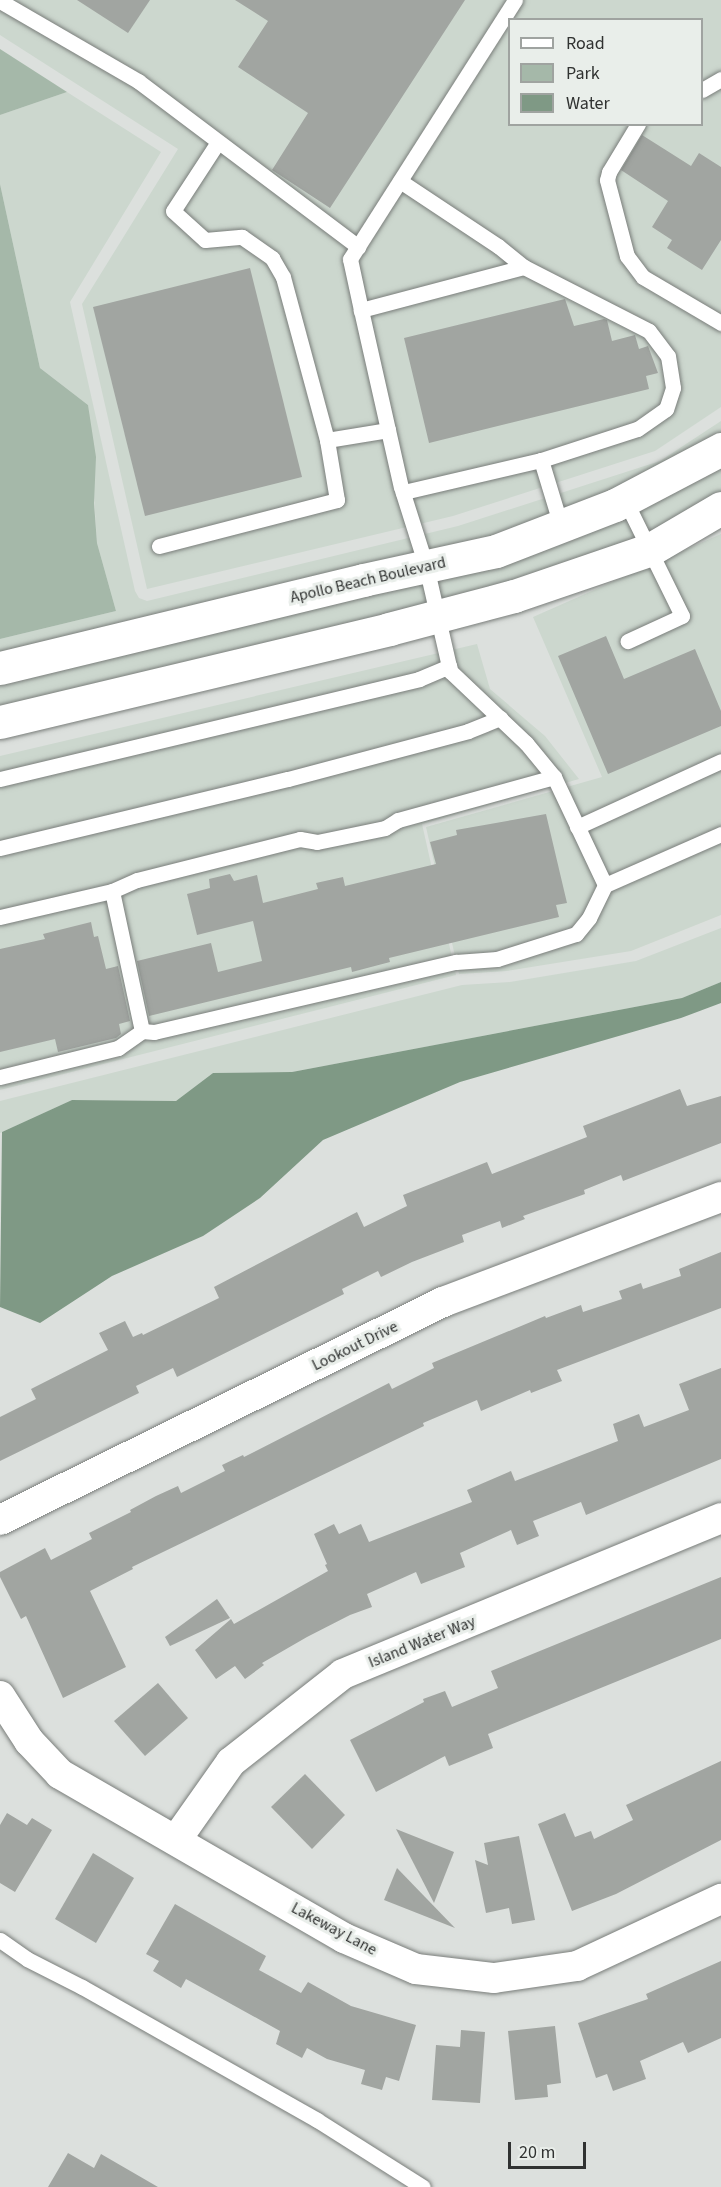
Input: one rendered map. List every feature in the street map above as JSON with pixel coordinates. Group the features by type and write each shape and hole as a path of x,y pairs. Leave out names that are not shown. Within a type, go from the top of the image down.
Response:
{"main road":[{"name":"Apollo Beach Boulevard","path":"0,668 496,551 625,500 721,449"},
{"path":"0,722 514,596 651,549 721,508"}],"street":[{"name":"Lookout Drive","path":"0,1520 443,1302 721,1197"},
{"name":"Island Water Way","path":"176,1840 231,1762 343,1674 721,1518"},
{"name":"Lakeway Lane","path":"0,1696 29,1741 60,1774 344,1938 417,1969 494,1978 577,1966 721,1899"}],"lane":[{"path":"515,0 350,259 403,492 426,566 450,670 526,744 554,777 605,885"},
{"path":"0,1 138,81 358,247"},
{"path":"703,89 721,80"},
{"path":"637,126 609,172 607,180 627,256 643,277 721,323"},
{"path":"159,546 338,500 327,440 283,277 272,258 242,237 205,240 173,211 218,141"},
{"path":"400,181 498,246 524,267 649,331 668,356 673,388 666,409 637,429 541,460 403,492"},
{"path":"361,310 524,267"},
{"path":"327,440 388,430"},
{"path":"541,460 561,526"},
{"path":"625,500 682,616 628,641"},
{"path":"0,779 419,679 449,666"},
{"path":"0,848 276,782 468,730 500,718"},
{"path":"578,826 721,761"},
{"path":"0,917 112,891 137,880 300,839 318,842 385,828 398,820 554,777"},
{"path":"0,1077 118,1048 142,1031 154,1032 456,962 497,959 576,934 589,918 605,885 721,834"},
{"path":"112,891 142,1031"},
{"path":"0,1941 27,1959 82,1987 317,2120 423,2187"}],"shaded area":[{"path":"0,0 721,0 721,407 655,451 453,516 147,589 82,304 178,149 0,35"},
{"path":"67,92 161,152 70,302 135,591 139,598 147,601 458,526 660,461 721,421 721,433 608,493 491,538 0,653 0,639 116,611 97,543 88,405 40,368 0,184 0,115"},
{"path":"721,464 721,492 644,537 509,584 0,708 0,681 367,593"},
{"path":"721,534 721,915 631,951 507,971 459,974 426,827 602,777 533,617"},
{"path":"477,644 490,689 545,736 579,779 422,824 456,975 0,1090 0,756"},
{"path":"721,928 721,982 682,998 292,1072 213,1073 176,1101 72,1100 0,1133 0,1101 462,985 510,982 636,961"}],"green space":[{"path":"0,49 67,92 0,115"},
{"path":"0,184 40,368 88,405 96,457 94,503 97,543 116,611 0,639"}],"water":[{"path":"721,982 721,1003 681,1018 460,1082 323,1140 260,1198 203,1236 112,1276 40,1323 0,1307 2,1132 72,1100 176,1101 213,1073 292,1072 682,998"}],"building":[{"path":"77,0 150,0 128,33"},
{"path":"235,0 465,0 330,208 272,170 308,113 238,67 268,21"},
{"path":"642,135 691,166 699,153 721,167 721,240 702,270 667,248 672,240 652,227 668,201 621,170"},
{"path":"250,268 302,477 145,516 93,307"},
{"path":"565,299 574,326 604,319 607,320 612,341 635,335 639,349 648,346 658,373 646,376 649,389 429,443 404,338"},
{"path":"606,636 624,679 695,649 721,711 721,726 608,774 558,656"},
{"path":"546,814 567,903 556,905 559,917 389,958 390,962 352,972 351,967 149,1016 137,961 211,943 218,972 262,961 253,921 197,935 187,894 210,888 209,879 230,874 234,881 257,875 263,903 318,889 316,883 343,877 345,886 436,864 430,842 457,835 456,830"},
{"path":"91,922 94,937 98,936 106,969 118,966 130,1021 119,1024 121,1034 116,1038 58,1052 55,1039 0,1052 0,949 45,939 43,934"},
{"path":"680,1089 687,1106 721,1096 721,1143 623,1181 621,1175 584,1190 585,1194 523,1216 525,1219 502,1228 500,1221 462,1235 464,1242 381,1277 378,1271 342,1289 344,1294 177,1377 173,1368 136,1386 139,1393 0,1461 0,1417 36,1399 31,1389 108,1350 99,1333 125,1321 133,1337 142,1333 143,1335 219,1298 214,1287 357,1212 364,1227 407,1206 403,1195 487,1162 492,1174 587,1137 583,1126"},
{"path":"721,1252 721,1308 557,1370 562,1381 531,1393 530,1390 481,1411 477,1400 423,1423 424,1426 132,1567 133,1569 90,1591 126,1667 63,1698 26,1616 21,1619 0,1577 0,1572 45,1548 51,1560 92,1539 89,1533 131,1512 130,1510 156,1496 178,1486 181,1493 225,1471 222,1465 243,1455 244,1457 389,1383 392,1389 434,1368 432,1363 545,1316 546,1318 581,1305 583,1312 622,1299 619,1291 641,1283 643,1289 681,1276 679,1269"},
{"path":"721,1368 721,1459 586,1515 581,1502 533,1521 539,1536 517,1545 511,1530 460,1553 465,1567 421,1584 416,1572 367,1594 372,1607 350,1615 307,1637 262,1663 264,1665 245,1679 235,1666 216,1679 195,1650 231,1619 234,1624 328,1571 314,1534 334,1524 339,1534 361,1524 369,1542 472,1502 467,1490 511,1471 515,1481 618,1441 613,1424 639,1414 644,1427 689,1410 679,1384"},
{"path":"721,1577 721,1639 488,1734 493,1748 449,1766 445,1756 376,1792 350,1740 424,1702 423,1699 445,1691 452,1707 498,1688 491,1671"},
{"path":"217,1599 230,1618 170,1646 165,1637"},
{"path":"158,1683 188,1718 145,1756 114,1721"},
{"path":"721,1761 721,1840 616,1894 572,1911 538,1824 565,1813 575,1837 591,1831 594,1839 633,1820 626,1805"},
{"path":"305,1774 345,1815 312,1849 271,1807"},
{"path":"7,1813 27,1825 32,1818 52,1830 15,1892 0,1883 0,1825"},
{"path":"396,1829 454,1852 434,1903"},
{"path":"519,1836 535,1920 512,1924 509,1908 486,1913 475,1860 488,1865 484,1843"},
{"path":"93,1853 134,1878 96,1943 55,1919"},
{"path":"397,1868 455,1928 384,1900"},
{"path":"175,1904 266,1956 259,1970 301,1993 308,1982 351,2006 416,2025 399,2081 386,2077 382,2090 361,2084 365,2070 327,2059 307,2048 302,2058 276,2044 280,2031 186,1979 181,1988 153,1971 159,1961 146,1954"},
{"path":"721,1961 721,2038 688,2053 683,2042 640,2061 646,2079 613,2091 607,2074 596,2078 578,2023 648,1999 646,1994"},
{"path":"555,2026 561,2083 547,2085 548,2097 515,2100 508,2031"},
{"path":"461,2030 485,2032 480,2103 432,2100 436,2045 460,2047"},
{"path":"68,2153 94,2168 101,2154 158,2187 48,2187"}]}
